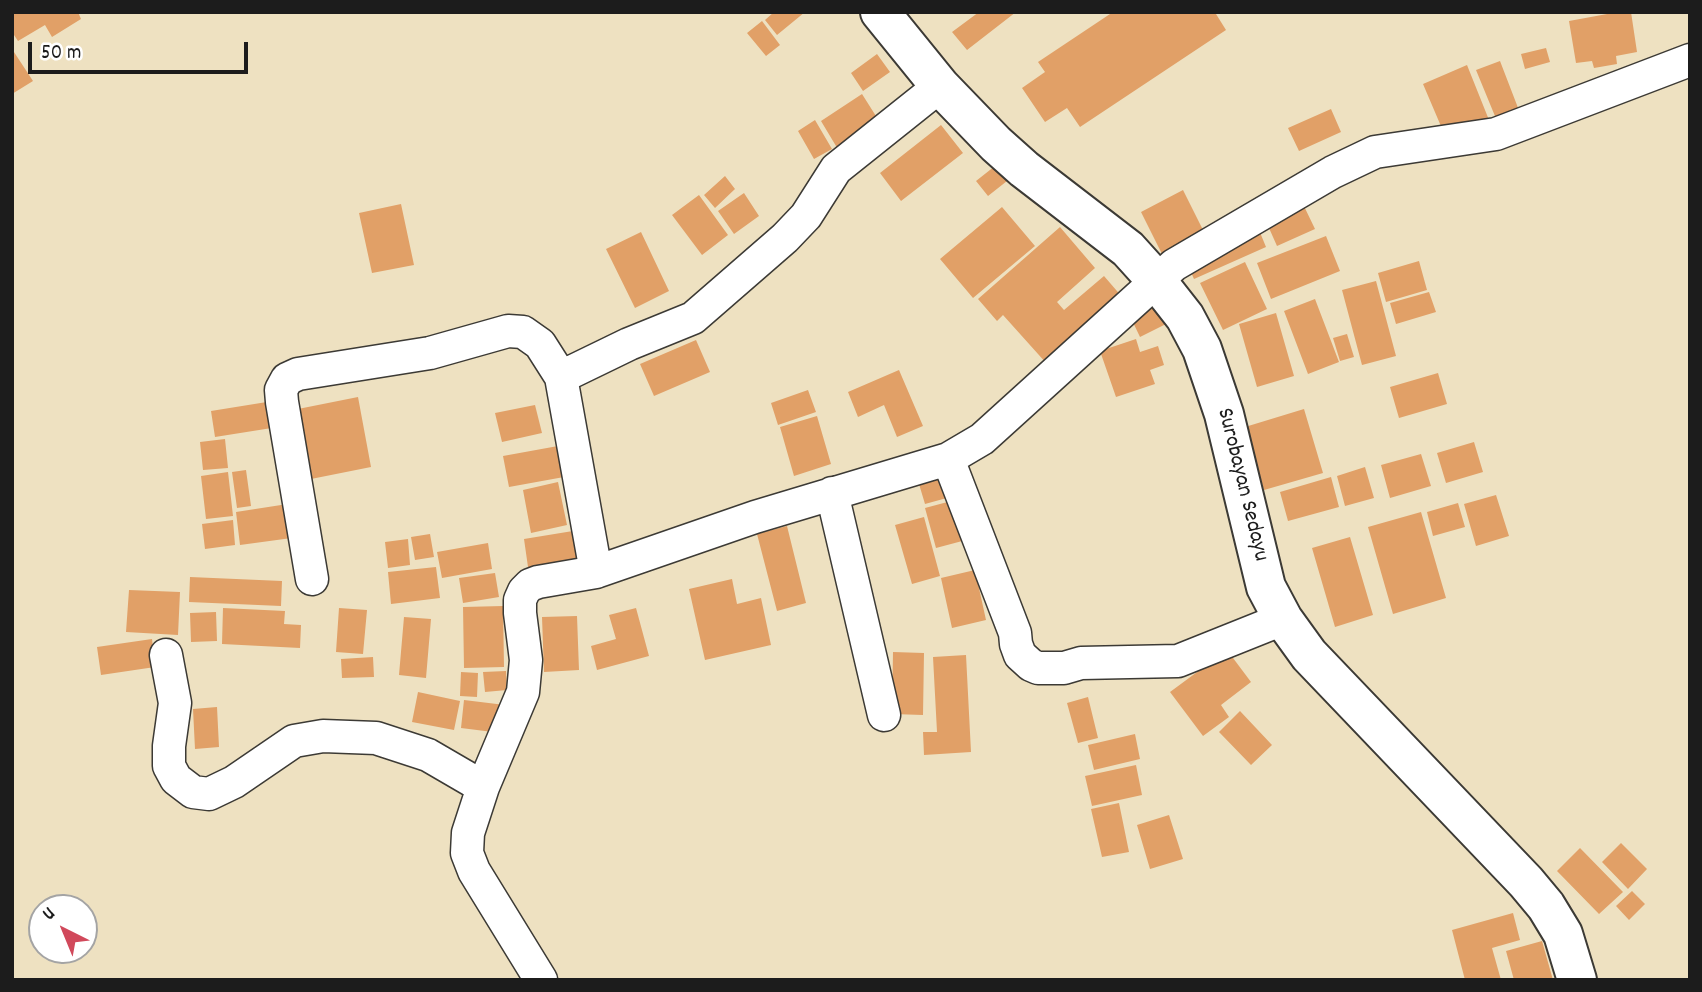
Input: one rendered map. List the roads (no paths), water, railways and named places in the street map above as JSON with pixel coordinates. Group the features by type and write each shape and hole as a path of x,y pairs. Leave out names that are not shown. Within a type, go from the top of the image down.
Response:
{"main road":[{"name":"Surobayan Sedayu","path":"893,16 940,86 996,144 1024,169 1128,249 1185,317 1202,349 1224,414 1266,587 1283,619 1309,655 1546,906 1563,934 1577,980"}],"street":[{"path":"541,980 474,871 467,853 468,833 483,787 523,692 526,660 520,600 530,585 596,572 755,517 948,459 982,439 1174,265 1333,172 1375,152 1496,134 1690,60"},
{"path":"561,377 629,344 693,318 785,238 806,216 836,169 940,86"},
{"path":"312,579 282,402 281,390 287,379 298,374 430,353 508,331 523,332 540,344 561,377 596,572"},
{"path":"948,459 1016,633 1020,655 1031,665 1038,668 1064,668 1081,663 1178,661 1283,619"},
{"path":"832,493 884,715"},
{"path":"166,655 175,703 169,765 176,779 193,792 209,794 234,782 294,741 323,736 376,738 428,755 483,787"}]}
